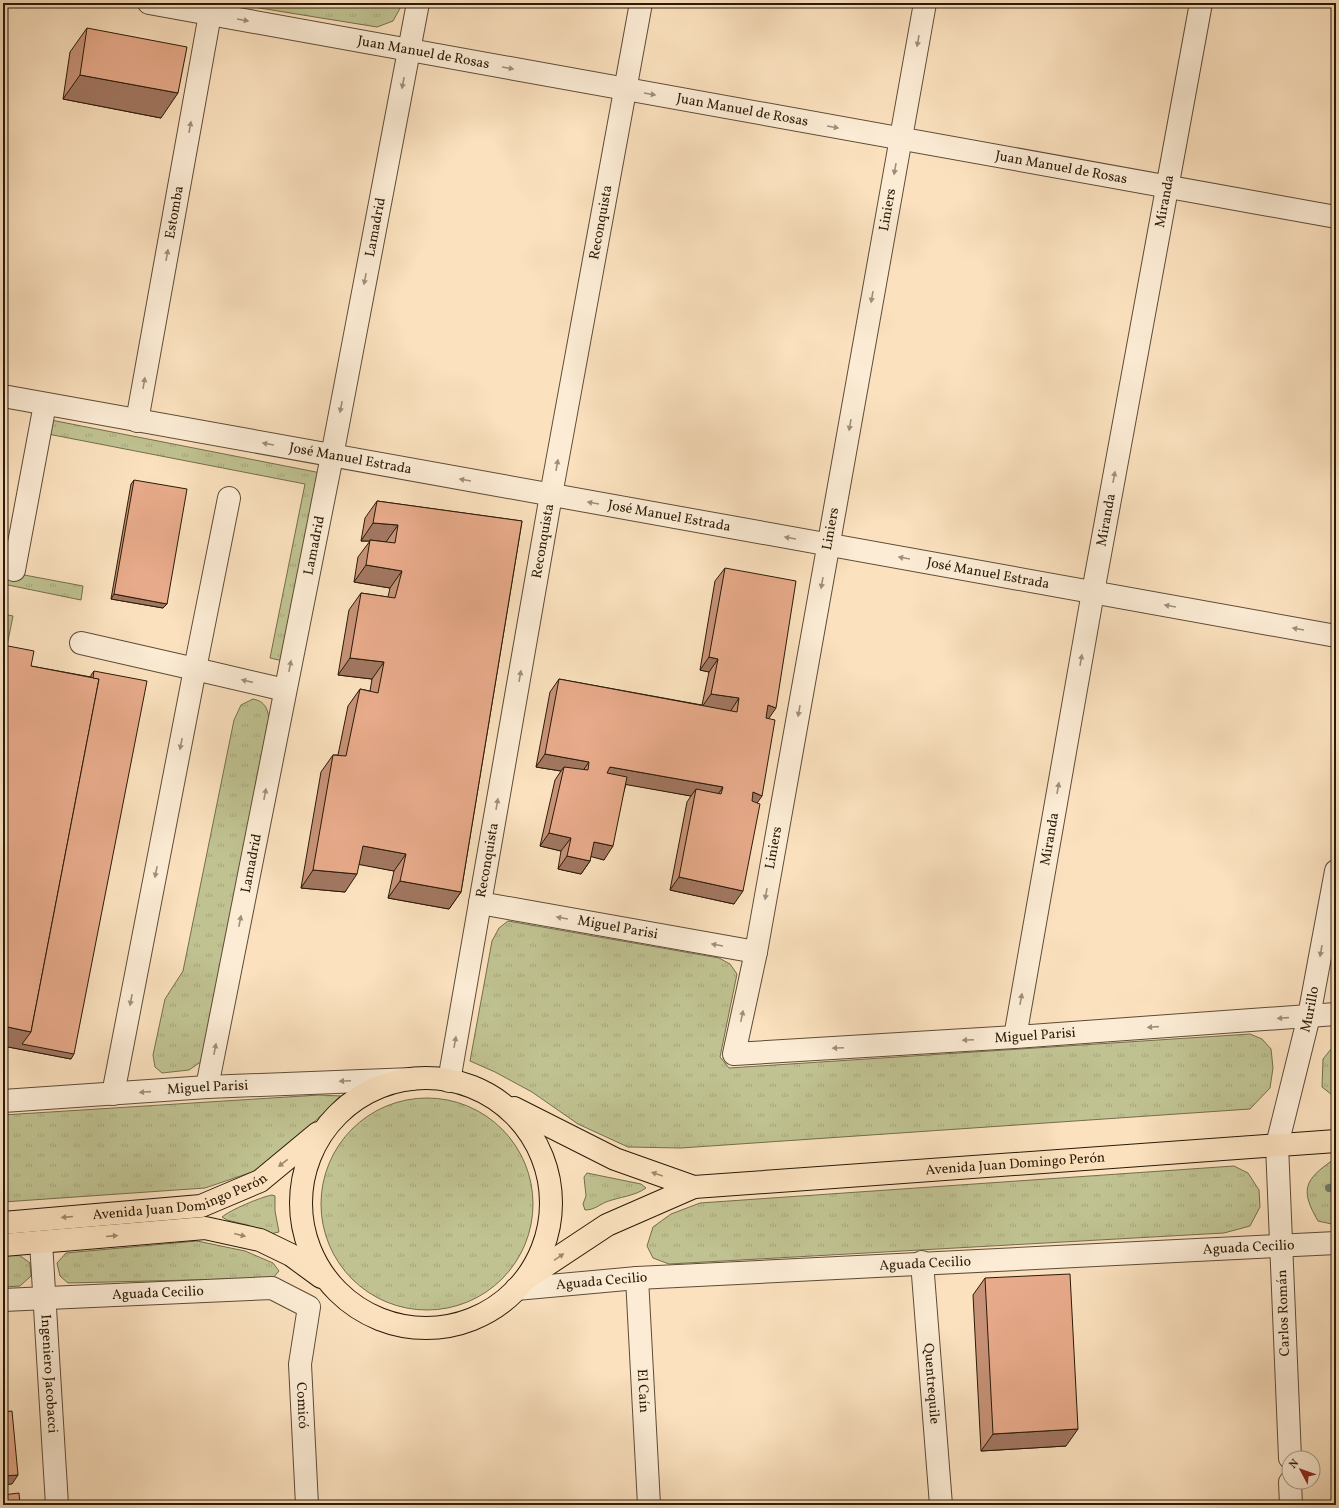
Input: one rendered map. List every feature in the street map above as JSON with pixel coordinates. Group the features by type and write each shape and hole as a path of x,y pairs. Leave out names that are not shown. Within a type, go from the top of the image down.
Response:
{"main road":[{"name":"Avenida Juan Domingo Perón","path":"3,1223 201,1206 260,1181 290,1158 356,1100 383,1086 412,1079 448,1081 470,1086 615,1159 694,1187"},
{"name":"Avenida Juan Domingo Perón","path":"497,1100 526,1127 545,1163 551,1202 545,1242 521,1284"},
{"name":"Avenida Juan Domingo Perón","path":"327,1281 310,1250 301,1216 302,1181 314,1148 334,1119"},
{"name":"Avenida Juan Domingo Perón","path":"3,1245 205,1228 260,1240 291,1255 327,1281 344,1299 379,1320 419,1329 460,1324 497,1307 521,1284 607,1225 694,1187 1336,1141"}],"street":[{"name":"Juan Manuel de Rosas","path":"149,3 211,8 409,50 1336,217"},
{"name":"Lamadrid","path":"207,1087 332,456 418,3"},
{"name":"Reconquista","path":"448,1081 551,495 641,3"},
{"name":"Liniers","path":"734,1054 756,952 925,3"},
{"name":"Miranda","path":"1015,1037 1093,592 1201,3"},
{"name":"Estomba","path":"137,421 211,8"},
{"name":"José Manuel Estrada","path":"3,396 1336,636"},
{"path":"14,570 46,404"},
{"path":"113,1094 228,498"},
{"path":"81,643 285,690"},
{"name":"Murillo","path":"1277,1145 1309,1016 1336,872"},
{"name":"Miguel Parisi","path":"480,903 756,952"},
{"name":"Miguel Parisi","path":"734,1054 1015,1037 1336,1014"},
{"name":"Miguel Parisi","path":"3,1101 207,1087 412,1079"},
{"name":"Carlos Román","path":"1277,1145 1290,1450"},
{"name":"Ingeniero Jacobacci","path":"41,1242 57,1505"},
{"name":"Aguada Cecilio","path":"521,1284 922,1262 1336,1243"},
{"name":"Quentrequile","path":"922,1262 941,1505"},
{"name":"El Caín","path":"637,1278 649,1505"},
{"name":"Aguada Cecilio","path":"3,1300 272,1288 309,1307"},
{"name":"Comicó","path":"307,1505 300,1364 309,1307"},
{"path":"1290,1490 1291,1505"}],"green space":[{"path":"244,3 403,3 393,21 377,27 247,6"},
{"path":"51,420 321,473 283,661 270,658 305,484 48,434"},
{"path":"3,571 83,586 81,600 3,584"},
{"path":"3,614 13,616 7,646 3,645"},
{"path":"253,699 262,703 267,709 270,727 202,1061 189,1070 162,1073 155,1067 153,1055 165,999 183,971 234,720 241,705"},
{"path":"508,921 719,958 730,964 737,974 720,1057 729,1068 1250,1034 1262,1039 1271,1049 1273,1068 1270,1088 1250,1109 681,1148 628,1147 578,1124 532,1092 495,1072 470,1061 492,941 499,928"},
{"path":"1336,1043 1336,1098 1322,1087 1323,1059"},
{"path":"319,1095 342,1096 299,1136 255,1171 205,1188 3,1202 3,1115"},
{"path":"427,1098 448,1100 467,1106 486,1116 502,1129 515,1145 525,1164 531,1183 533,1204 531,1225 525,1244 515,1263 502,1279 486,1292 467,1302 448,1308 427,1310 406,1308 387,1302 368,1292 352,1279 339,1263 329,1244 323,1225 321,1204 323,1183 329,1164 339,1145 352,1129 368,1116 387,1106 406,1100"},
{"path":"1333,1160 1336,1160 1336,1225 1318,1221 1312,1210 1307,1193 1311,1180 1323,1167"},
{"path":"1234,1166 1248,1173 1259,1190 1260,1207 1250,1226 1224,1233 669,1264 653,1258 647,1246 653,1227 671,1214 700,1203"},
{"path":"587,1173 641,1184 646,1188 637,1193 585,1210 583,1204 586,1196 584,1177"},
{"path":"272,1195 275,1196 275,1211 279,1232 270,1234 222,1217 246,1204"},
{"path":"197,1241 245,1251 273,1263 279,1271 273,1278 68,1283 60,1276 57,1263 66,1253"},
{"path":"19,1255 30,1263 31,1276 20,1286 3,1287 3,1256"}],"building":[{"path":"87,28 187,47 178,93 80,75"},
{"path":"134,480 187,489 167,604 114,594"},
{"path":"377,501 522,521 461,892 400,881 406,854 363,846 357,874 313,870 333,755 346,756 360,689 378,693 384,662 350,658 361,593 395,598 402,571 366,565 370,540 395,543 398,525 373,523"},
{"path":"725,568 796,581 776,708 768,705 766,718 775,720 762,796 753,792 752,801 760,804 743,891 679,877 696,789 721,794 723,787 610,767 607,773 627,777 613,846 594,842 590,861 567,856 571,838 549,833 564,767 588,770 589,762 545,754 559,679 737,712 739,698 711,694 718,659 709,657"},
{"path":"3,645 34,651 31,666 99,679 31,1032 3,1026"},
{"path":"94,671 147,681 74,1054 22,1044 31,1032 99,679 93,678"},
{"path":"1070,1274 1078,1429 993,1434 985,1278"},
{"path":"12,1411 18,1475 3,1476 3,1412"},
{"path":"19,1493 20,1505 3,1505 3,1495"}],"waterway":[{"path":"1329,1188 1336,1187"}]}
